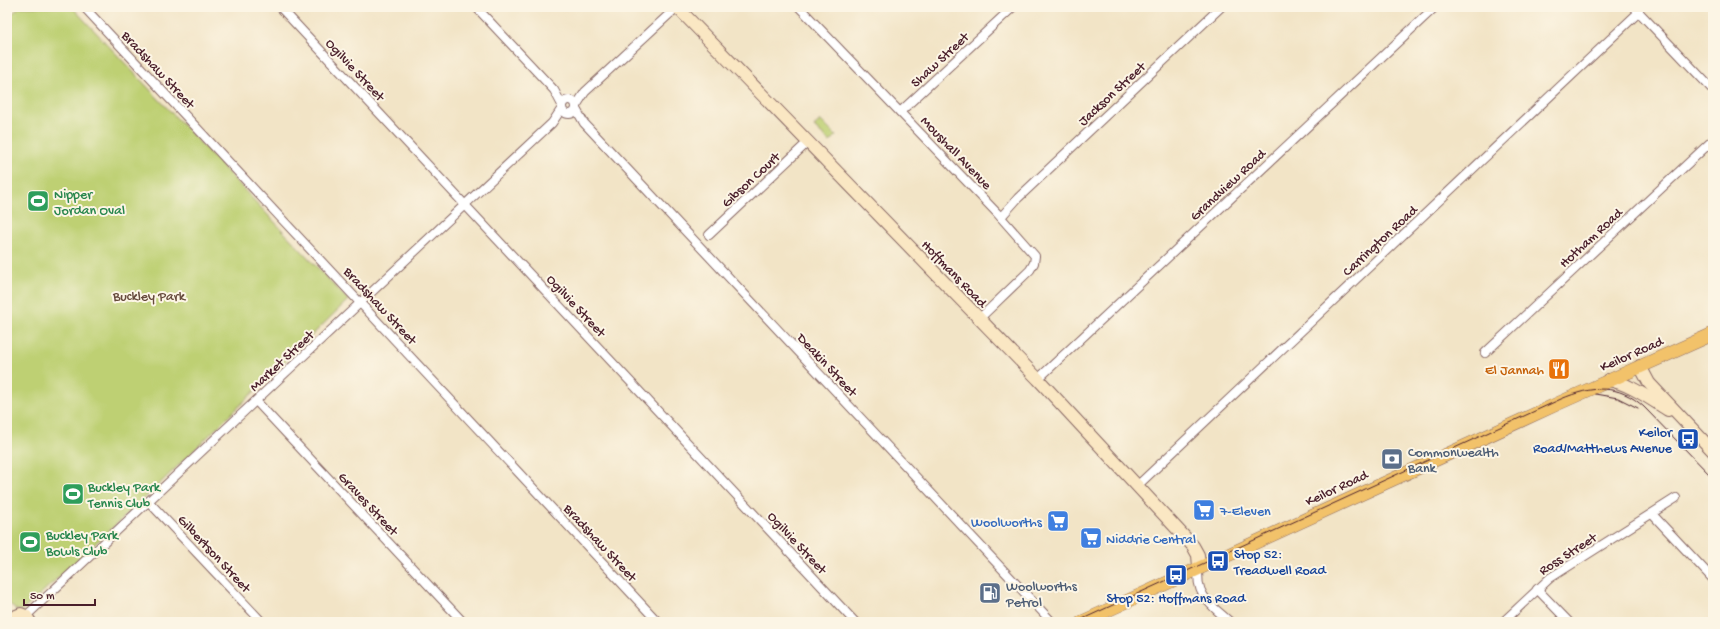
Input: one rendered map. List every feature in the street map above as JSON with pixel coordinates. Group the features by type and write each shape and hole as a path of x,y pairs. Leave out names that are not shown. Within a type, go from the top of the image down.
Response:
{"main road":[{"name":"Hoffmans Road","path":"677,7 1038,379 1193,546 1198,554 1199,567"},
{"name":"Keilor Road","path":"1082,622 1608,380 1713,334"},
{"path":"1640,366 1647,381 1713,451"},
{"path":"1608,380 1631,388 1684,421"},
{"path":"11,616 21,614 28,619"}],"street":[{"name":"Bradshaw Street","path":"84,7 658,622"},
{"name":"Ogilvie Street","path":"280,7 855,622"},
{"name":"Deakin Street","path":"476,7 1052,622"},
{"name":"Market Street","path":"28,619 256,401 677,7"},
{"name":"Shaw Street","path":"900,112 1012,7"},
{"name":"Jackson Street","path":"999,215 1222,7"},
{"name":"Grandview Road","path":"1038,379 1435,7"},
{"name":"Moushall Avenue","path":"801,8 999,215 1035,256 1034,263 1030,270 979,319"},
{"path":"1637,10 1713,90"},
{"name":"Carrington Road","path":"1137,486 1637,10"},
{"name":"Hotham Road","path":"1485,353 1713,140"},
{"name":"Gibson Court","path":"709,235 808,142"},
{"name":"Graves Street","path":"256,401 463,622"},
{"name":"Ross Street","path":"1503,622 1550,578 1676,498"},
{"name":"Gilbertson Street","path":"149,502 262,622"},
{"path":"1652,514 1713,579"},
{"path":"1199,567 1197,582 1201,595 1230,622"},
{"path":"1537,589 1569,622"}],"green space":[{"name":"Buckley Park","path":"20,7 72,7 348,300 147,496 23,610 16,610 7,601 7,18"},
{"path":"820,120 836,136 830,142 814,127"}],"tram line":[{"path":"1076,622 1561,399 1583,391 1594,389 1614,390 1634,399 1644,407 1713,478"},
{"path":"1595,394 1618,398 1638,408"}],"place":[{"name":"Nipper Jordan Oval","path":"38,201"},
{"name":"El Jannah","path":"1559,369"},
{"name":"Keilor Road/Matthews Avenue","path":"1688,439"},
{"name":"Commonwealth Bank","path":"1392,459"},
{"name":"Buckley Park Tennis Club","path":"73,494"},
{"name":"7-Eleven","path":"1204,510"},
{"name":"Woolworths","path":"1058,521"},
{"name":"Niddrie Central","path":"1091,538"},
{"name":"Buckley Park Bowls Club","path":"30,542"},
{"name":"Stop 52: Treadwell Road","path":"1218,561"},
{"name":"Stop 52: Hoffmans Road","path":"1176,575"},
{"name":"Woolworths Petrol","path":"990,593"}]}
